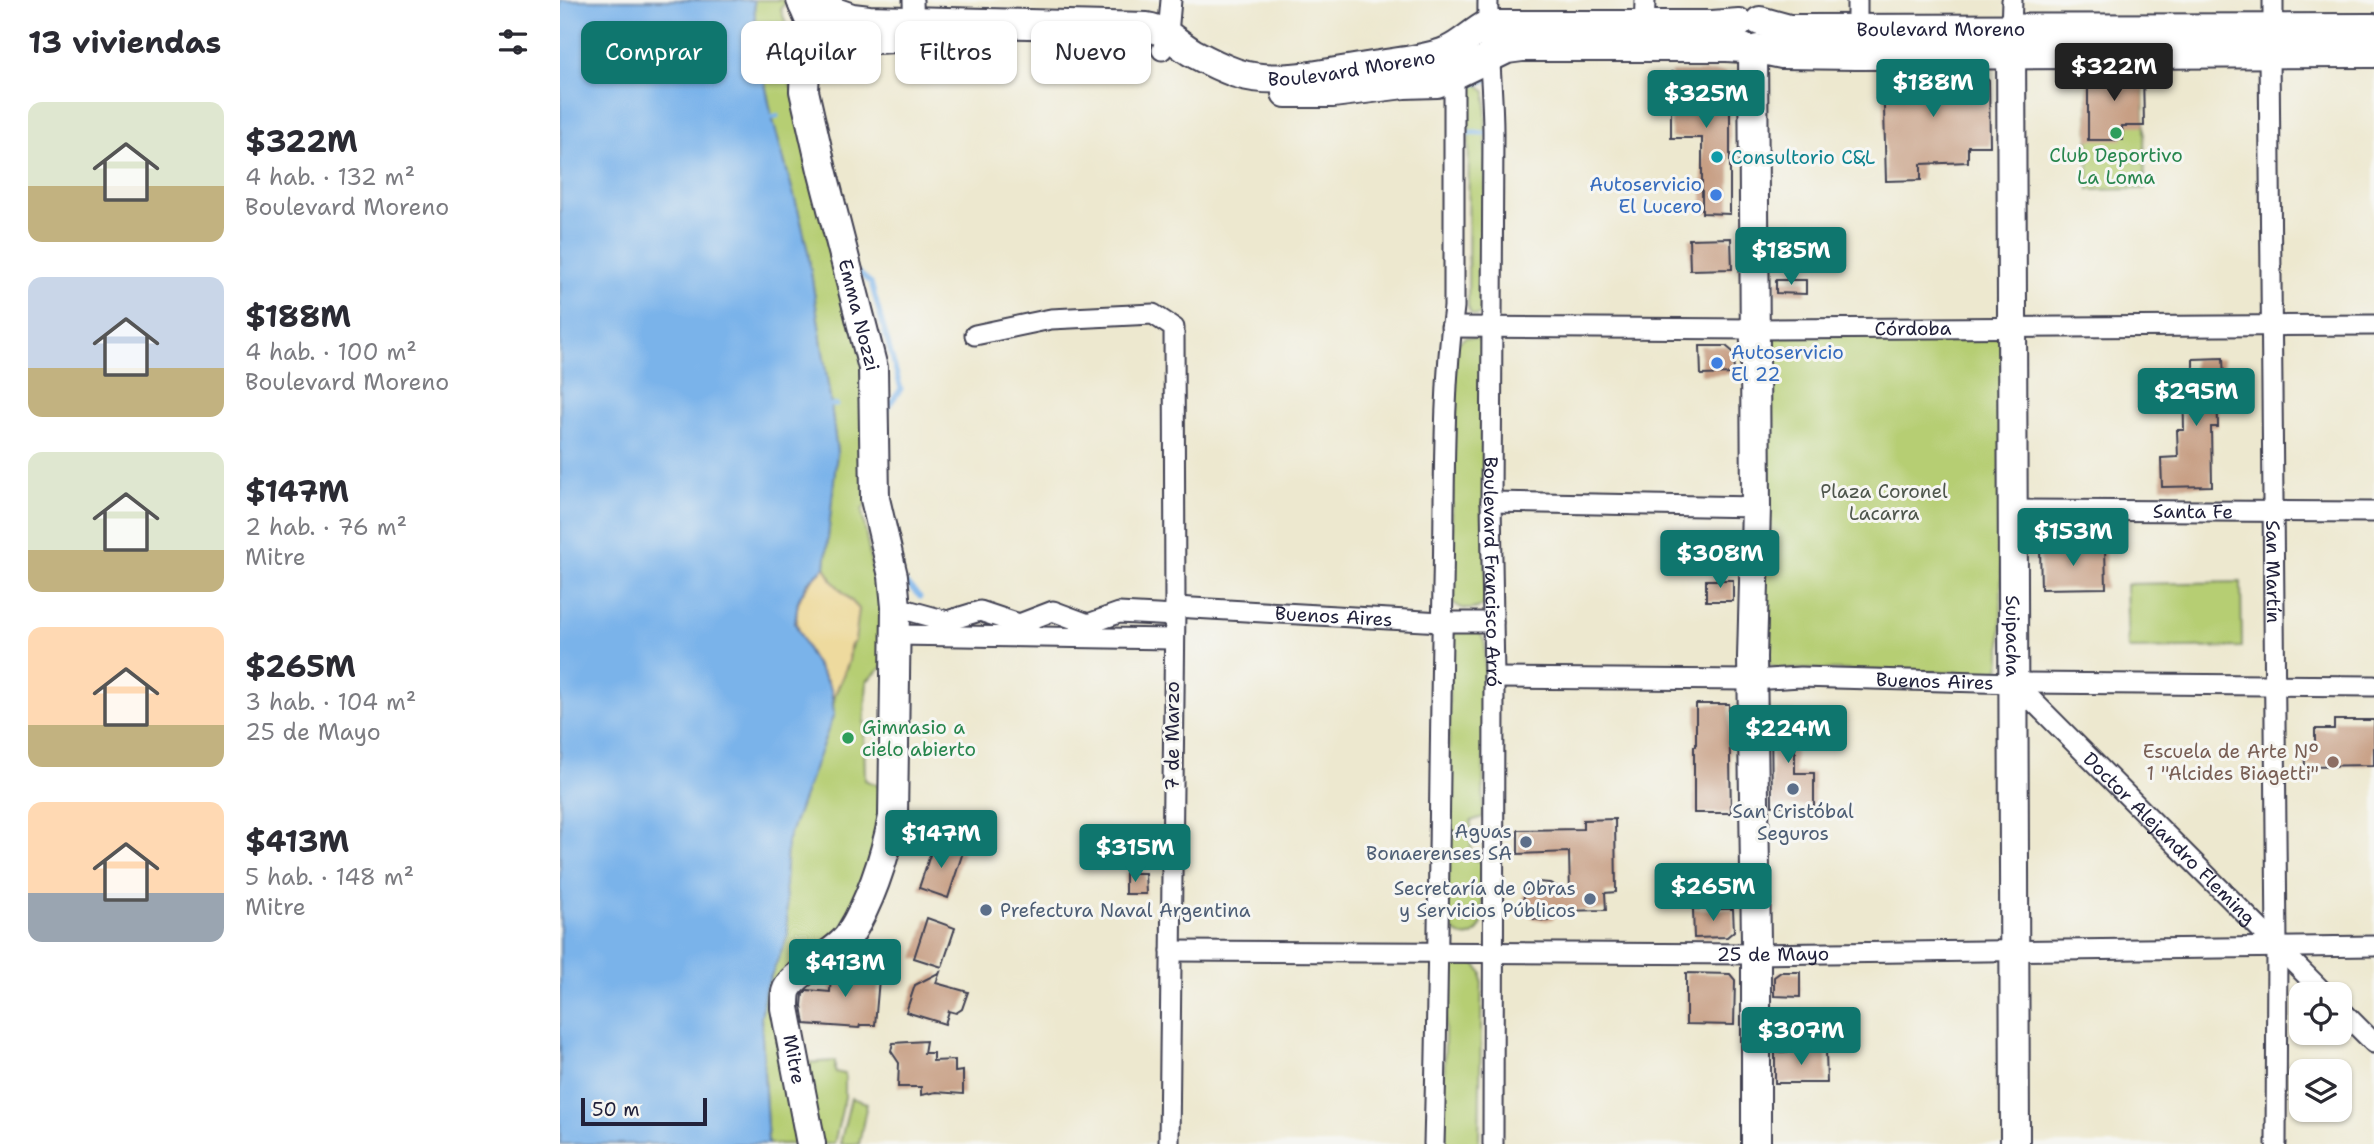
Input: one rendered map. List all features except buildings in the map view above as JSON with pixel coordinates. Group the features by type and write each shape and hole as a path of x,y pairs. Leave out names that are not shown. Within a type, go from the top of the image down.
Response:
{"main road":[{"name":"Boulevard Moreno","path":"802,2 852,19 913,19 1148,46 1165,42 1226,69 1267,78 1306,76 1444,53 1463,43 1487,13 1645,24 1789,29 1857,42 2271,41 2374,52"},
{"name":"Emma Nozzi","path":"802,2 810,21"},
{"name":"Boulevard Moreno","path":"881,35 913,19"},
{"name":"Boulevard Moreno","path":"1165,42 1224,79 1247,88 1271,92 1333,93 1437,83 1507,49 1645,24"},
{"path":"1750,26 1756,329 1752,680 1756,1144"},
{"name":"Boulevard Moreno","path":"2271,41 2374,28"},
{"name":"Suipacha","path":"2011,42 2015,1144"},
{"name":"Emma Nozzi","path":"805,84 822,170 873,368 875,499 892,576 896,635"},
{"name":"Mitre","path":"811,1144 785,1008 786,992 794,979 838,950 848,937 866,902 884,853 893,817 896,635"}],"street":[{"path":"1165,42 1171,0"},
{"path":"1857,0 1857,42"},
{"name":"Suipacha","path":"2011,0 2011,42"},
{"name":"San Martín","path":"2273,0 2271,41 2276,1144"},
{"name":"Boulevard Francisco Arró","path":"1487,13 1493,132 1493,1144"},
{"path":"1434,1144 1448,345 1454,307 1454,77 1455,64 1463,43"},
{"name":"7 de Marzo","path":"975,335 1051,319 1153,314 1174,328 1175,612 1169,1144"},
{"name":"Córdoba","path":"1451,327 1756,329 2374,326"},
{"path":"1491,502 1756,508"},
{"name":"Santa Fe","path":"2013,510 2374,512"},
{"name":"Buenos Aires","path":"896,607 947,621 980,611 1019,624 1053,611 1088,624 1119,613 1175,612 1493,622"},
{"path":"896,635 1173,639"},
{"name":"Buenos Aires","path":"1494,678 1752,680 1800,677 2015,683 2374,685"},
{"name":"Doctor Alejandro Fleming","path":"2015,683 2313,982"},
{"name":"25 de Mayo","path":"1171,951 1756,954 2374,946"},
{"path":"2352,1021 2374,1043"}],"green space":[{"path":"754,0 786,0 781,10 785,21 755,21"},
{"name":"Club Deportivo La Loma","path":"2088,70 2143,70 2145,189 2089,190"},
{"path":"1477,83 1486,92 1485,307 1481,314 1476,316 1471,314 1468,307 1469,90"},
{"path":"765,84 789,84 798,96 867,373 867,501 862,511 874,581 880,584 888,656 881,668 867,681 864,728 865,780 886,789 887,817 839,937 792,973 803,1144 768,1144 762,1001 785,883 787,842 833,714 837,691 847,667 859,609 833,582 825,567 837,452 808,252"},
{"name":"Plaza Coronel Lacarra","path":"1783,334 2003,337 1999,669 1992,673 1780,669 1770,665 1764,653 1766,350 1771,339"},
{"path":"1466,337 1477,338 1486,349 1486,598 1483,606 1473,609 1459,607 1450,596 1456,344"},
{"path":"2241,582 2242,647 2128,649 2126,584"},
{"path":"1462,629 1481,634 1485,644 1483,817 1471,821 1471,858 1483,862 1482,923 1475,933 1465,937 1456,933 1448,923 1449,643 1453,634"},
{"path":"1468,961 1476,965 1482,973 1479,1144 1443,1144 1446,973 1449,965"},
{"path":"835,1061 835,1072 845,1074 845,1097 834,1144 818,1144 803,1063"},
{"path":"851,1098 867,1103 859,1144 840,1144"}],"sand":[{"path":"825,567 833,582 859,609 855,641 850,646 849,661 833,699 829,685 801,636 796,613 804,591"}],"water":[{"path":"560,0 754,0 755,21 741,21 741,84 765,84 800,217 808,252 837,452 825,567 807,583 798,601 795,623 831,689 834,714 787,842 785,883 788,936 765,990 761,1017 768,1144 560,1144"}],"waterway":[{"path":"1459,88 1487,80"},
{"path":"818,97 819,84"},
{"path":"772,117 777,116"},
{"path":"1458,133 1490,133"},
{"path":"859,273 871,283 901,389 886,409 886,413"},
{"path":"831,405 836,405"},
{"path":"905,582 920,597"}],"place":[{"name":"Club Deportivo La Loma","path":"2116,133"},
{"name":"Consultorio C&L","path":"1717,157"},
{"name":"Autoservicio El Lucero","path":"1716,195"},
{"name":"Autoservicio El 22","path":"1717,363"},
{"name":"Gimnasio a cielo abierto","path":"848,738"},
{"name":"Escuela de Arte N° 1 \"Alcides Biagetti\"","path":"2333,762"},
{"name":"San Cristóbal Seguros","path":"1793,789"},
{"name":"Aguas Bonaerenses SA","path":"1526,842"},
{"name":"Secretaría de Obras y Servicios Públicos","path":"1590,899"},
{"name":"Prefectura Naval Argentina","path":"986,910"}]}
